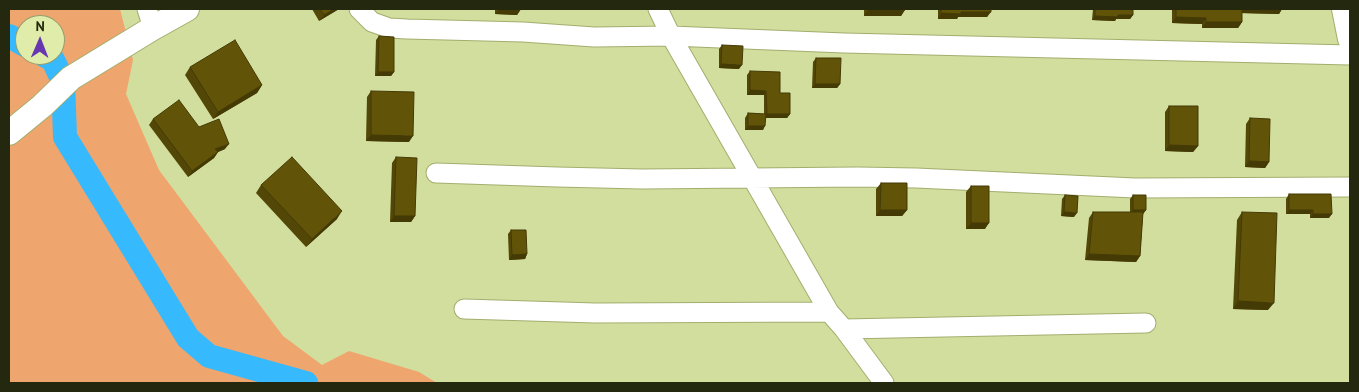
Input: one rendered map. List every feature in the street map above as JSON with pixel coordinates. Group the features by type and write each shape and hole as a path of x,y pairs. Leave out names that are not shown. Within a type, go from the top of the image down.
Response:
{"main road":[{"path":"9,133 42,106 71,78 150,18 187,9"},
{"path":"1344,9 1350,39"}],"street":[{"path":"359,9 372,22 389,28 523,32 594,37 671,36 844,43 1350,55"},
{"path":"658,9 671,36 829,312 844,328 884,383"},
{"path":"436,173 557,177 916,178 1135,188 1350,187"},
{"path":"464,309 595,314 829,312"},
{"path":"844,328 1146,323"}],"shaded area":[{"path":"9,9 120,9 133,60 126,94 159,170 283,336 322,365 349,351 419,372 437,383 9,383"}],"building":[{"path":"320,9 334,9 324,15"},
{"path":"905,9 905,10 868,10"},
{"path":"941,9 991,9 991,12 941,13"},
{"path":"1095,9 1133,9 1133,15 1118,15 1118,17 1095,16"},
{"path":"1176,9 1242,9 1242,22 1206,22 1206,18 1176,17"},
{"path":"379,36 394,37 394,72 378,72"},
{"path":"235,40 262,85 218,112 190,67"},
{"path":"722,45 743,46 742,65 721,64"},
{"path":"816,58 841,58 840,84 815,84"},
{"path":"750,71 780,72 780,93 790,93 790,114 767,114 766,91 750,90"},
{"path":"371,91 414,92 413,136 371,135"},
{"path":"179,100 199,127 219,119 229,144 215,149 218,152 192,171 153,119"},
{"path":"1169,106 1198,106 1198,146 1169,145"},
{"path":"748,113 766,114 765,126 748,126"},
{"path":"1250,118 1270,119 1269,162 1249,161"},
{"path":"292,157 342,211 312,239 261,185"},
{"path":"396,157 417,158 415,216 394,216"},
{"path":"881,183 907,183 907,210 880,210"},
{"path":"971,186 989,186 989,223 971,223"},
{"path":"1289,194 1331,194 1332,214 1313,214 1313,210 1289,210"},
{"path":"1065,195 1078,196 1077,213 1064,212"},
{"path":"1133,195 1146,195 1146,210 1133,210"},
{"path":"1093,212 1143,212 1140,256 1089,254"},
{"path":"1242,212 1277,213 1274,303 1238,301"},
{"path":"511,230 526,230 527,254 512,255"}],"waterway":[{"path":"9,36 15,39"},
{"path":"55,65 63,81 65,137 188,338 209,356 306,383"}]}
